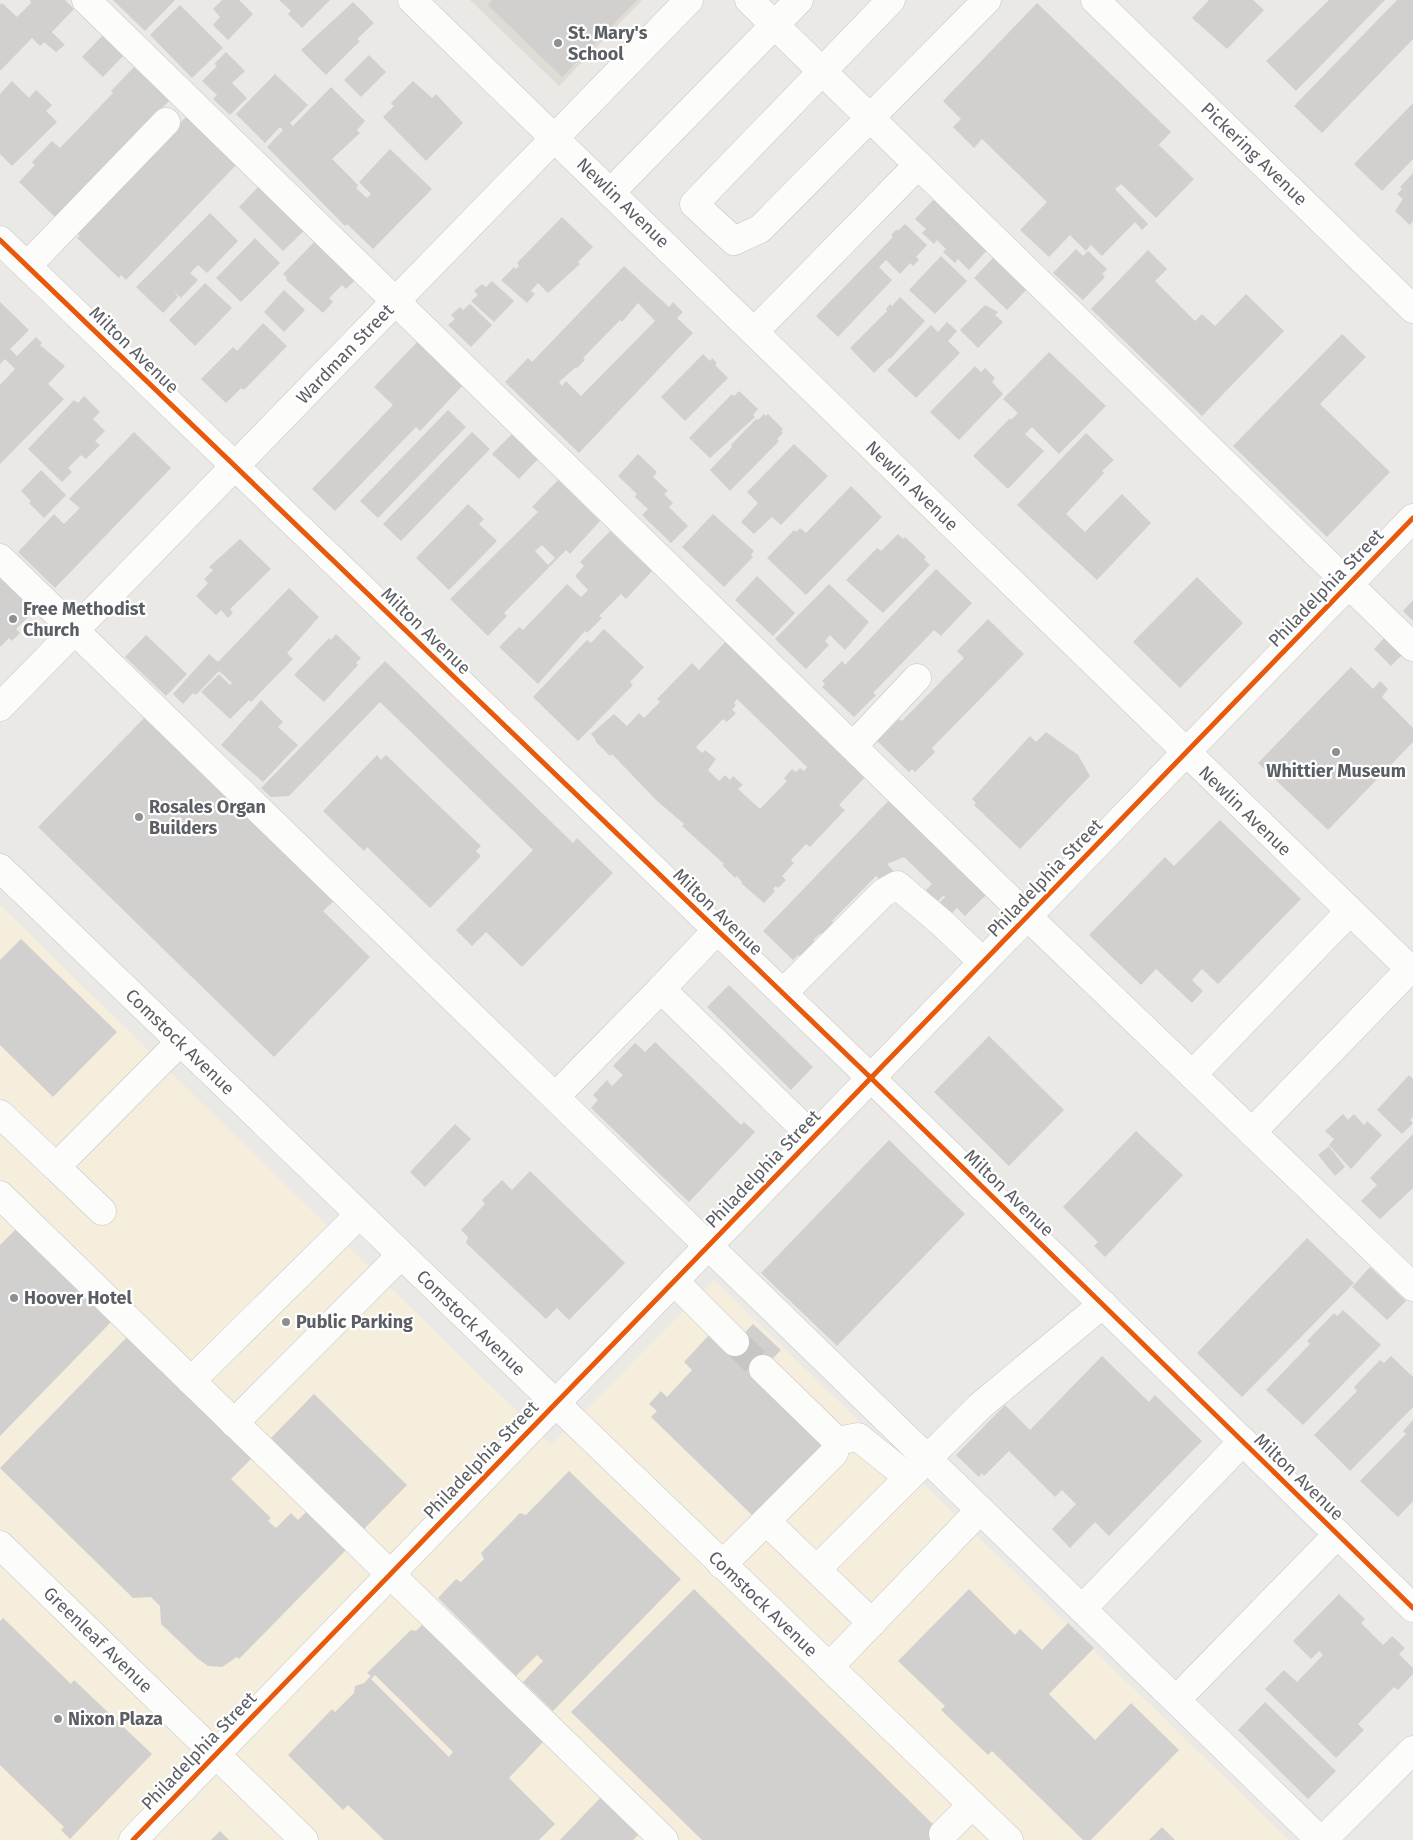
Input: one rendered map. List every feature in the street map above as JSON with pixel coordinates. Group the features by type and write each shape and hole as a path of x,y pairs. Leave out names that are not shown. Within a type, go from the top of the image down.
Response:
{"street":[{"path":"86,0 1027,916 1413,1287"},
{"name":"Newlin Avenue","path":"412,0 556,138 1185,753 1412,971"},
{"name":"Wardman Street","path":"0,707 689,0"},
{"path":"749,0 1413,647"},
{"path":"611,192 799,0"},
{"path":"892,0 694,204 734,241 760,229 987,0"},
{"name":"Pickering Avenue","path":"1096,0 1413,309"},
{"path":"27,266 166,122"},
{"path":"754,332 918,165"},
{"name":"Milton Avenue","path":"0,240 871,1078 1413,1608"},
{"name":"Philadelphia Street","path":"132,1840 1413,518"},
{"path":"0,558 708,1246 918,1468"},
{"path":"853,746 917,678"},
{"name":"Comstock Avenue","path":"0,868 1009,1840"},
{"path":"783,993 882,893 897,885 942,923 983,962"},
{"path":"1192,1075 1350,911"},
{"path":"555,1097 717,930"},
{"path":"1252,1132 1412,971"},
{"path":"660,989 814,1137"},
{"path":"56,1167 180,1042"},
{"path":"0,1114 102,1211"},
{"path":"0,1195 664,1840"},
{"path":"191,1381 359,1215"},
{"path":"234,1423 401,1255"},
{"path":"674,1281 735,1342"},
{"path":"817,1570 980,1406 1103,1304"},
{"path":"763,1369 837,1441"},
{"path":"837,1441 858,1437 918,1468 980,1510 1322,1840 1413,1750"},
{"path":"722,1565 834,1453 837,1441"},
{"path":"1082,1609 1243,1441"},
{"path":"829,1668 980,1510"},
{"path":"766,1521 872,1623"},
{"path":"1176,1700 1338,1534"},
{"name":"Greenleaf Avenue","path":"0,1544 304,1840"},
{"path":"943,1834 972,1804"}],"shaded area":[{"name":"St. Mary's School","path":"470,0 642,0 559,86"},
{"path":"0,905 551,1445 714,1280 1289,1840 0,1840"}],"building":[{"path":"30,0 65,0 74,9 52,32 65,45 56,52 44,42 40,46 32,38 0,71 0,5 2,3 17,17 31,3"},
{"path":"113,0 175,0 145,31"},
{"path":"222,0 239,0 253,14 228,40 213,25 220,17 213,9"},
{"path":"279,0 330,0 302,28 288,14 291,11"},
{"name":"St. Mary's School","path":"492,0 637,0 562,77 488,5"},
{"path":"1209,0 1253,0 1264,10 1227,49 1192,18"},
{"path":"1329,0 1385,0 1296,91 1266,61"},
{"path":"1397,0 1413,0 1413,39 1322,133 1294,106"},
{"path":"353,2 374,23 357,39 360,41 326,75 301,50"},
{"path":"1037,3 1171,132 1151,153 1159,145 1194,179 1156,218 1121,184 1115,189 1148,224 1142,230 1135,222 1102,256 1091,245 1086,251 1070,235 1049,257 1020,230 1047,202 982,139 974,148 953,127 961,119 943,101"},
{"path":"180,5 223,48 192,78 150,35"},
{"path":"102,36 123,56 103,77 82,57"},
{"path":"226,52 245,71 232,83 247,98 230,115 213,99 217,95 202,81 217,66 214,64"},
{"path":"369,55 386,72 361,97 344,80"},
{"path":"134,67 137,70 139,68 169,97 169,101 55,217 19,182 35,165 32,162 52,141 60,148 113,93 111,91"},
{"path":"275,74 308,105 290,123 293,126 331,87 365,121 357,130 360,133 332,159 358,185 356,188 367,198 371,194 359,182 390,149 432,189 373,249 347,224 345,226 267,147 283,130 280,127 265,143 236,114"},
{"path":"12,81 29,98 36,90 52,105 46,111 57,122 12,166 0,154 0,94"},
{"path":"413,81 432,98 436,94 463,123 426,161 383,117 394,106 391,103"},
{"path":"1413,103 1413,159 1382,191 1354,164"},
{"path":"186,117 236,165 126,280 121,275 119,278 77,238 80,236 76,232"},
{"path":"1413,173 1413,221 1410,225 1395,211 1403,199 1397,194 1402,189 1400,187"},
{"path":"261,184 306,229 283,251 239,207"},
{"path":"936,197 989,248 969,270 958,259 955,263 943,252 946,249 937,240 934,244 922,233 926,229 915,219"},
{"path":"210,213 238,241 207,273 198,265 190,273 198,280 181,298 174,291 178,297 163,313 136,287"},
{"path":"562,217 593,247 578,262 580,264 548,293 538,283 531,291 535,294 527,303 501,280 514,267 516,269 519,266 517,263"},
{"path":"905,224 927,245 916,257 919,260 913,266 910,263 900,274 886,260 879,267 892,280 838,337 816,316 893,237 891,235"},
{"path":"255,238 280,263 241,302 216,278"},
{"path":"318,238 357,278 346,289 342,285 329,298 333,302 323,313 286,280 287,278 283,274"},
{"path":"1076,249 1083,256 1088,251 1107,269 1102,274 1105,277 1083,300 1053,273"},
{"path":"1148,250 1167,269 1155,281 1195,321 1202,314 1215,326 1246,294 1284,331 1202,416 1091,309"},
{"path":"941,256 967,281 935,314 909,290"},
{"path":"993,258 1026,290 1007,310 974,278"},
{"path":"624,266 669,307 673,302 683,312 677,318 693,333 579,453 505,382 528,358 532,362","holes":["638,303 655,321 581,396 566,381 562,386 559,382 577,368 585,360 583,358 620,320 622,322"]},
{"path":"492,281 514,301 494,322 471,301 478,295 474,291 482,284 486,287"},
{"path":"205,283 232,308 195,346 169,320"},
{"path":"284,290 305,310 284,332 264,312"},
{"path":"900,297 925,321 890,359 874,373 850,348 887,311 886,309 890,304 892,306"},
{"path":"0,302 29,330 10,349 17,356 36,337 42,343 40,345 65,366 48,384 64,399 0,464 0,385 15,369 5,359 0,364"},
{"path":"470,304 492,325 471,347 448,325 455,319 451,315 460,307 463,310"},
{"path":"985,305 998,312 995,315 1003,322 978,348 960,330"},
{"path":"947,322 957,331 948,341 960,353 916,398 887,370 931,325 938,332"},
{"path":"263,323 287,346 244,390 241,388 226,403 201,379 233,347 237,351"},
{"path":"1342,334 1366,357 1320,404 1390,472 1327,537 1233,446"},
{"path":"421,338 466,382 420,431 416,427 335,511 312,489 393,405 374,387"},
{"path":"1049,352 1106,406 1059,454 1032,427 1025,434 1044,451 1008,489 973,456 1010,418 1011,420 1018,413 1003,399"},
{"path":"703,354 710,361 712,358 717,363 715,365 728,378 685,421 661,397"},
{"path":"975,366 981,372 985,368 995,378 992,382 1003,394 959,440 930,412"},
{"path":"739,391 758,409 753,415 755,417 710,458 689,438 732,394 734,396"},
{"path":"84,396 100,412 93,419 105,431 95,441 100,445 86,459 81,455 68,468 72,472 62,482 28,449 74,400 78,403"},
{"path":"448,410 466,427 378,518 360,501"},
{"path":"764,414 766,416 768,414 783,429 781,432 783,433 777,439 779,441 730,491 710,470 756,419 758,420"},
{"path":"134,432 171,468 55,588 18,552 54,514 64,524 80,508 69,499"},
{"path":"472,432 490,449 401,541 383,524"},
{"path":"1086,433 1114,460 1102,471 1104,473 1066,514 1085,532 1122,494 1151,523 1097,580 1017,505"},
{"path":"512,434 538,459 519,479 492,454"},
{"path":"794,444 828,476 781,525 772,517 754,534 741,522 758,503 747,492"},
{"path":"638,454 657,472 653,477 668,491 664,494 673,503 669,507 688,526 671,543 642,515 648,509 635,497 637,494 618,476"},
{"path":"41,470 66,495 44,518 29,503 31,501 21,491"},
{"path":"558,480 600,521 570,554 566,550 504,613 507,616 488,636 450,599 538,512 532,507","holes":["542,545 555,558 548,565 535,551"]},
{"path":"851,486 882,517 806,595 767,558 794,530 796,532 800,528 806,533"},
{"path":"468,504 484,519 479,524 497,541 449,590 416,558"},
{"path":"713,514 754,551 751,555 753,557 724,587 682,547"},
{"path":"610,531 652,571 626,599 621,594 599,616 602,618 587,633 585,631 538,684 499,647 519,627 523,630 567,584 581,597 588,590 575,576 584,566 580,562"},
{"path":"898,534 903,539 905,537 926,557 924,559 930,565 883,613 846,580 877,548 881,551"},
{"path":"240,539 271,569 230,609 233,613 228,618 221,610 216,615 196,596 208,583 204,579 213,570 209,567"},
{"path":"936,569 972,603 941,636 934,630 873,693 876,695 854,717 822,687 825,684 822,681 842,661 845,665"},
{"name":"Free Methodist Church","path":"0,573 36,609 16,629 20,633 12,641 9,638 0,647"},
{"path":"757,576 795,613 773,636 735,600"},
{"path":"1197,577 1243,623 1180,688 1133,642"},
{"path":"829,584 869,622 845,650 830,635 825,641 829,645 806,669 775,639"},
{"path":"289,588 319,617 287,653 293,659 251,702 249,700 230,719 201,692 219,674 230,685 232,683 219,671 196,695 193,693 183,704 173,694 209,654 218,662"},
{"path":"1413,600 1413,621 1403,611"},
{"path":"988,619 1024,654 932,748 935,752 915,772 912,769 909,772 877,741 899,719 902,721 964,658 957,651"},
{"path":"604,629 644,667 630,682 633,685 578,741 533,697 587,640 591,643"},
{"path":"336,634 361,658 356,663 358,665 324,702 294,675 329,638 331,640"},
{"path":"146,635 187,674 166,696 125,657"},
{"path":"1386,636 1404,653 1391,666 1374,649"},
{"path":"728,639 866,776 839,805 845,810 810,847 806,844 791,860 794,863 782,876 786,880 778,888 776,886 773,889 775,891 764,903 741,883 737,876 735,878 722,865 724,864 682,826 684,824 656,800 612,754 610,756 595,741 591,734 614,714 627,726 639,713 644,718 660,702 657,699 692,663 699,670","holes":["737,699 807,767 804,771 800,768 796,772 792,769 784,778 787,781 760,809 738,789 743,785 733,776 730,780 725,775 719,781 708,770 716,759 705,750 702,753 696,747 723,719 727,722 736,713 732,710 736,705 734,703"]},
{"path":"385,661 573,843 577,838 613,873 522,967 486,932 472,946 456,930 533,850 380,702 289,796 271,797 261,788"},
{"name":"Whittier Museum","path":"1351,667 1373,689 1380,681 1388,689 1382,697 1413,728 1413,742 1328,830 1258,763"},
{"path":"261,700 283,722 278,727 298,745 263,782 221,745"},
{"path":"146,716 337,898 323,911 370,957 274,1057 38,827"},
{"path":"1046,732 1078,755 1090,776 1020,849 974,805 976,803 972,799 1030,736 1036,742"},
{"path":"377,755 381,760 386,755 481,846 476,851 481,856 430,908 367,847 364,851 323,811"},
{"path":"893,796 991,890 965,916 957,908 950,915 938,904 945,897 944,895 937,902 925,891 932,884 904,857 887,864 894,871 883,883 876,876 832,921 839,928 828,940 821,933 813,940 821,947 806,962 798,955 793,960 763,931"},
{"path":"1220,820 1301,899 1218,984 1202,969 1192,980 1203,991 1192,1003 1156,969 1141,985 1089,935 1165,857 1174,866"},
{"path":"21,939 117,1032 53,1097 0,1045 0,960"},
{"path":"729,985 813,1067 791,1090 707,1007"},
{"path":"989,1036 1064,1110 1009,1166 934,1092"},
{"path":"655,1042 741,1125 744,1122 755,1132 689,1202 591,1108 598,1100 593,1095 607,1080 612,1086 623,1075 613,1066 635,1043 645,1052"},
{"path":"1409,1075 1413,1079 1413,1117 1410,1120 1413,1123 1402,1134 1377,1110"},
{"path":"1343,1114 1348,1120 1354,1114 1364,1125 1367,1121 1382,1135 1351,1169 1329,1145 1334,1139 1325,1131"},
{"path":"455,1124 471,1139 425,1187 410,1172"},
{"path":"1136,1131 1183,1175 1105,1257 1094,1246 1098,1242 1063,1207"},
{"path":"1413,1134 1413,1188 1380,1219 1361,1201 1377,1185 1370,1178"},
{"path":"889,1140 965,1214 837,1346 761,1273"},
{"path":"1329,1146 1345,1167 1335,1176 1318,1155"},
{"path":"530,1171 625,1263 569,1320 557,1308 546,1319 466,1243 468,1237 461,1230 485,1204 482,1200 502,1180 512,1190"},
{"path":"16,1229 111,1322 0,1436 0,1245"},
{"path":"1307,1238 1354,1283 1242,1397 1197,1353"},
{"path":"1370,1267 1406,1301 1387,1320 1352,1287"},
{"path":"1343,1310 1381,1345 1303,1425 1266,1390 1310,1344 1307,1341 1334,1313 1337,1316"},
{"path":"753,1324 781,1350 753,1379 823,1445 754,1517 651,1417 657,1411 649,1404 661,1391 667,1397 692,1370 684,1362 709,1335 726,1352"},
{"path":"128,1336 252,1458 231,1479 271,1518 268,1521 276,1528 291,1513 298,1520 308,1510 347,1549 239,1659 237,1657 222,1667 208,1666 198,1659 161,1624 160,1606 151,1597 133,1598 0,1468"},
{"path":"1102,1356 1149,1402 1155,1395 1202,1441 1109,1536 1095,1522 1070,1548 1052,1529 1076,1504 1062,1490 1055,1497 1009,1451 984,1476 982,1473 979,1477 956,1455 1005,1405 1030,1430"},
{"path":"1391,1356 1413,1377 1413,1407 1350,1471 1314,1435 1357,1391 1354,1387 1380,1360 1384,1363"},
{"path":"314,1394 407,1485 364,1529 271,1438"},
{"path":"1413,1420 1413,1501 1398,1517 1360,1481 1406,1434 1403,1431"},
{"path":"569,1471 681,1579 553,1711 523,1682 543,1661 537,1655 516,1676 438,1598 456,1579 461,1582 484,1559 481,1553 520,1513 526,1515"},
{"path":"694,1589 949,1840 702,1840 571,1712"},
{"path":"969,1589 1015,1635 1020,1629 1042,1650 1068,1623 1094,1648 1049,1694 1095,1740 1131,1703 1179,1750 1091,1840 1083,1840 992,1751 988,1755 941,1710 945,1706 898,1661"},
{"path":"1339,1594 1365,1619 1361,1623 1383,1645 1392,1636 1405,1648 1399,1654 1413,1668 1413,1674 1398,1690 1394,1687 1358,1724 1364,1730 1336,1758 1265,1689 1284,1670 1297,1682 1323,1655 1319,1651 1311,1659 1293,1641"},
{"name":"Nixon Plaza","path":"3,1618 71,1684 74,1680 152,1754 70,1839 61,1830 64,1827 0,1765 0,1621"},
{"path":"424,1623 544,1741 509,1778 555,1824 539,1840 384,1840 348,1805 343,1810 288,1755 332,1709 335,1712 354,1693 355,1686 364,1683 371,1676 367,1673 411,1630 416,1631","holes":["375,1675 453,1752 449,1757 371,1679"]},
{"path":"1265,1702 1336,1771 1308,1799 1238,1730"},
{"path":"602,1796 640,1833 633,1840 560,1840"},
{"path":"1162,1827 1175,1840 1149,1840"},
{"path":"220,1831 229,1840 211,1840"}],"tunnel":[{"path":"735,1342 763,1369"}],"cycle path":[{"path":"0,240 871,1078 1413,1608"},
{"path":"133,1840 1413,518"}],"place":[{"name":"St. Mary's School","path":"558,43"},
{"name":"Free Methodist Church","path":"13,619"},
{"name":"Whittier Museum","path":"1336,752"},
{"name":"Rosales Organ Builders","path":"139,817"},
{"name":"Hoover Hotel","path":"14,1298"},
{"name":"Public Parking","path":"286,1322"},
{"name":"Nixon Plaza","path":"58,1719"}]}
